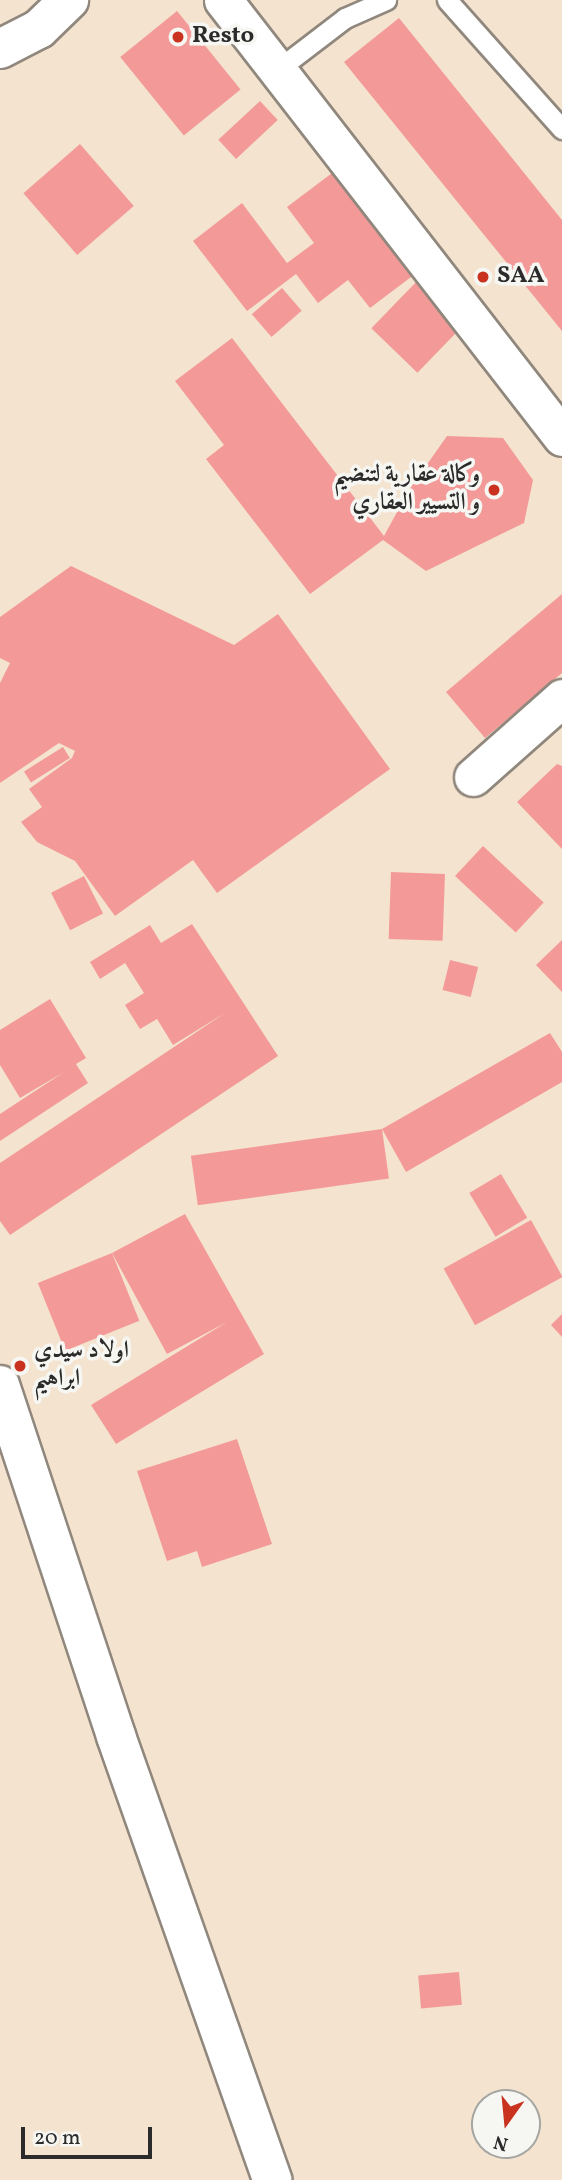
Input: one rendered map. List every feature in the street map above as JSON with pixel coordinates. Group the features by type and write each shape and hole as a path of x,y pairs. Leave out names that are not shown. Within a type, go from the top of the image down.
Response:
{"main road":[{"path":"0,49 39,29 69,0"},
{"path":"2,1399 272,2180"}],"street":[{"path":"223,0 562,437"},
{"path":"473,777 562,698"}],"lane":[{"path":"277,70 345,18 386,0"},
{"path":"447,0 562,129"}],"building":[{"path":"177,11 241,89 184,135 120,57"},
{"path":"399,18 562,220 562,331 344,62"},
{"path":"260,101 278,120 236,159 218,140"},
{"path":"80,144 134,206 77,255 23,193"},
{"path":"340,167 419,271 370,308 348,280 318,303 296,274 247,311 193,241 242,203 287,263 314,243 287,207"},
{"path":"420,278 466,322 417,373 371,328"},
{"path":"282,288 302,311 271,337 252,314"},
{"path":"232,338 384,536 409,490 447,436 503,438 533,480 524,523 426,571 383,540 310,594 206,459 224,445 175,381"},
{"path":"71,566 234,645 278,614 390,769 217,893 193,860 115,916 75,861 37,842 21,822 42,807 29,789 72,758 75,751 59,743 0,783 0,683 10,663 0,658 0,617"},
{"path":"562,594 562,673 485,738 446,692"},
{"path":"63,747 70,758 31,782 24,771"},
{"path":"557,764 562,766 562,849 517,802"},
{"path":"483,846 544,903 516,933 455,876"},
{"path":"391,872 445,874 443,941 389,939"},
{"path":"84,876 103,913 70,930 51,893"},
{"path":"192,924 278,1056 10,1235 0,1221 0,1163 225,1013 173,1045 157,1019 140,1029 125,1005 144,993 125,963 100,979 90,962 150,925 161,943"},
{"path":"562,940 562,992 536,965"},
{"path":"450,960 478,967 471,997 443,990"},
{"path":"50,999 86,1058 76,1064 88,1083 0,1141 0,1114 64,1072 20,1098 0,1065 0,1030"},
{"path":"550,1033 562,1052 562,1082 406,1172 382,1129"},
{"path":"382,1129 389,1179 198,1205 191,1156"},
{"path":"501,1174 527,1218 496,1237 469,1193"},
{"path":"185,1214 264,1354 116,1444 91,1405 227,1322 167,1354 112,1253"},
{"path":"531,1220 562,1277 475,1325 444,1268"},
{"path":"112,1253 139,1321 65,1351 38,1283"},
{"path":"562,1314 562,1337 551,1325"},
{"path":"237,1439 272,1544 202,1567 197,1551 167,1561 137,1471"},
{"path":"459,1972 462,2005 421,2008 418,1976"}],"place":[{"name":"Resto","path":"178,37"},
{"name":"SAA","path":"483,277"},
{"name":"وكالة عقارية لتنضيم و التسيير العقاري","path":"494,490"},
{"name":"اولاد سيدي ابراهيم","path":"20,1366"}]}
